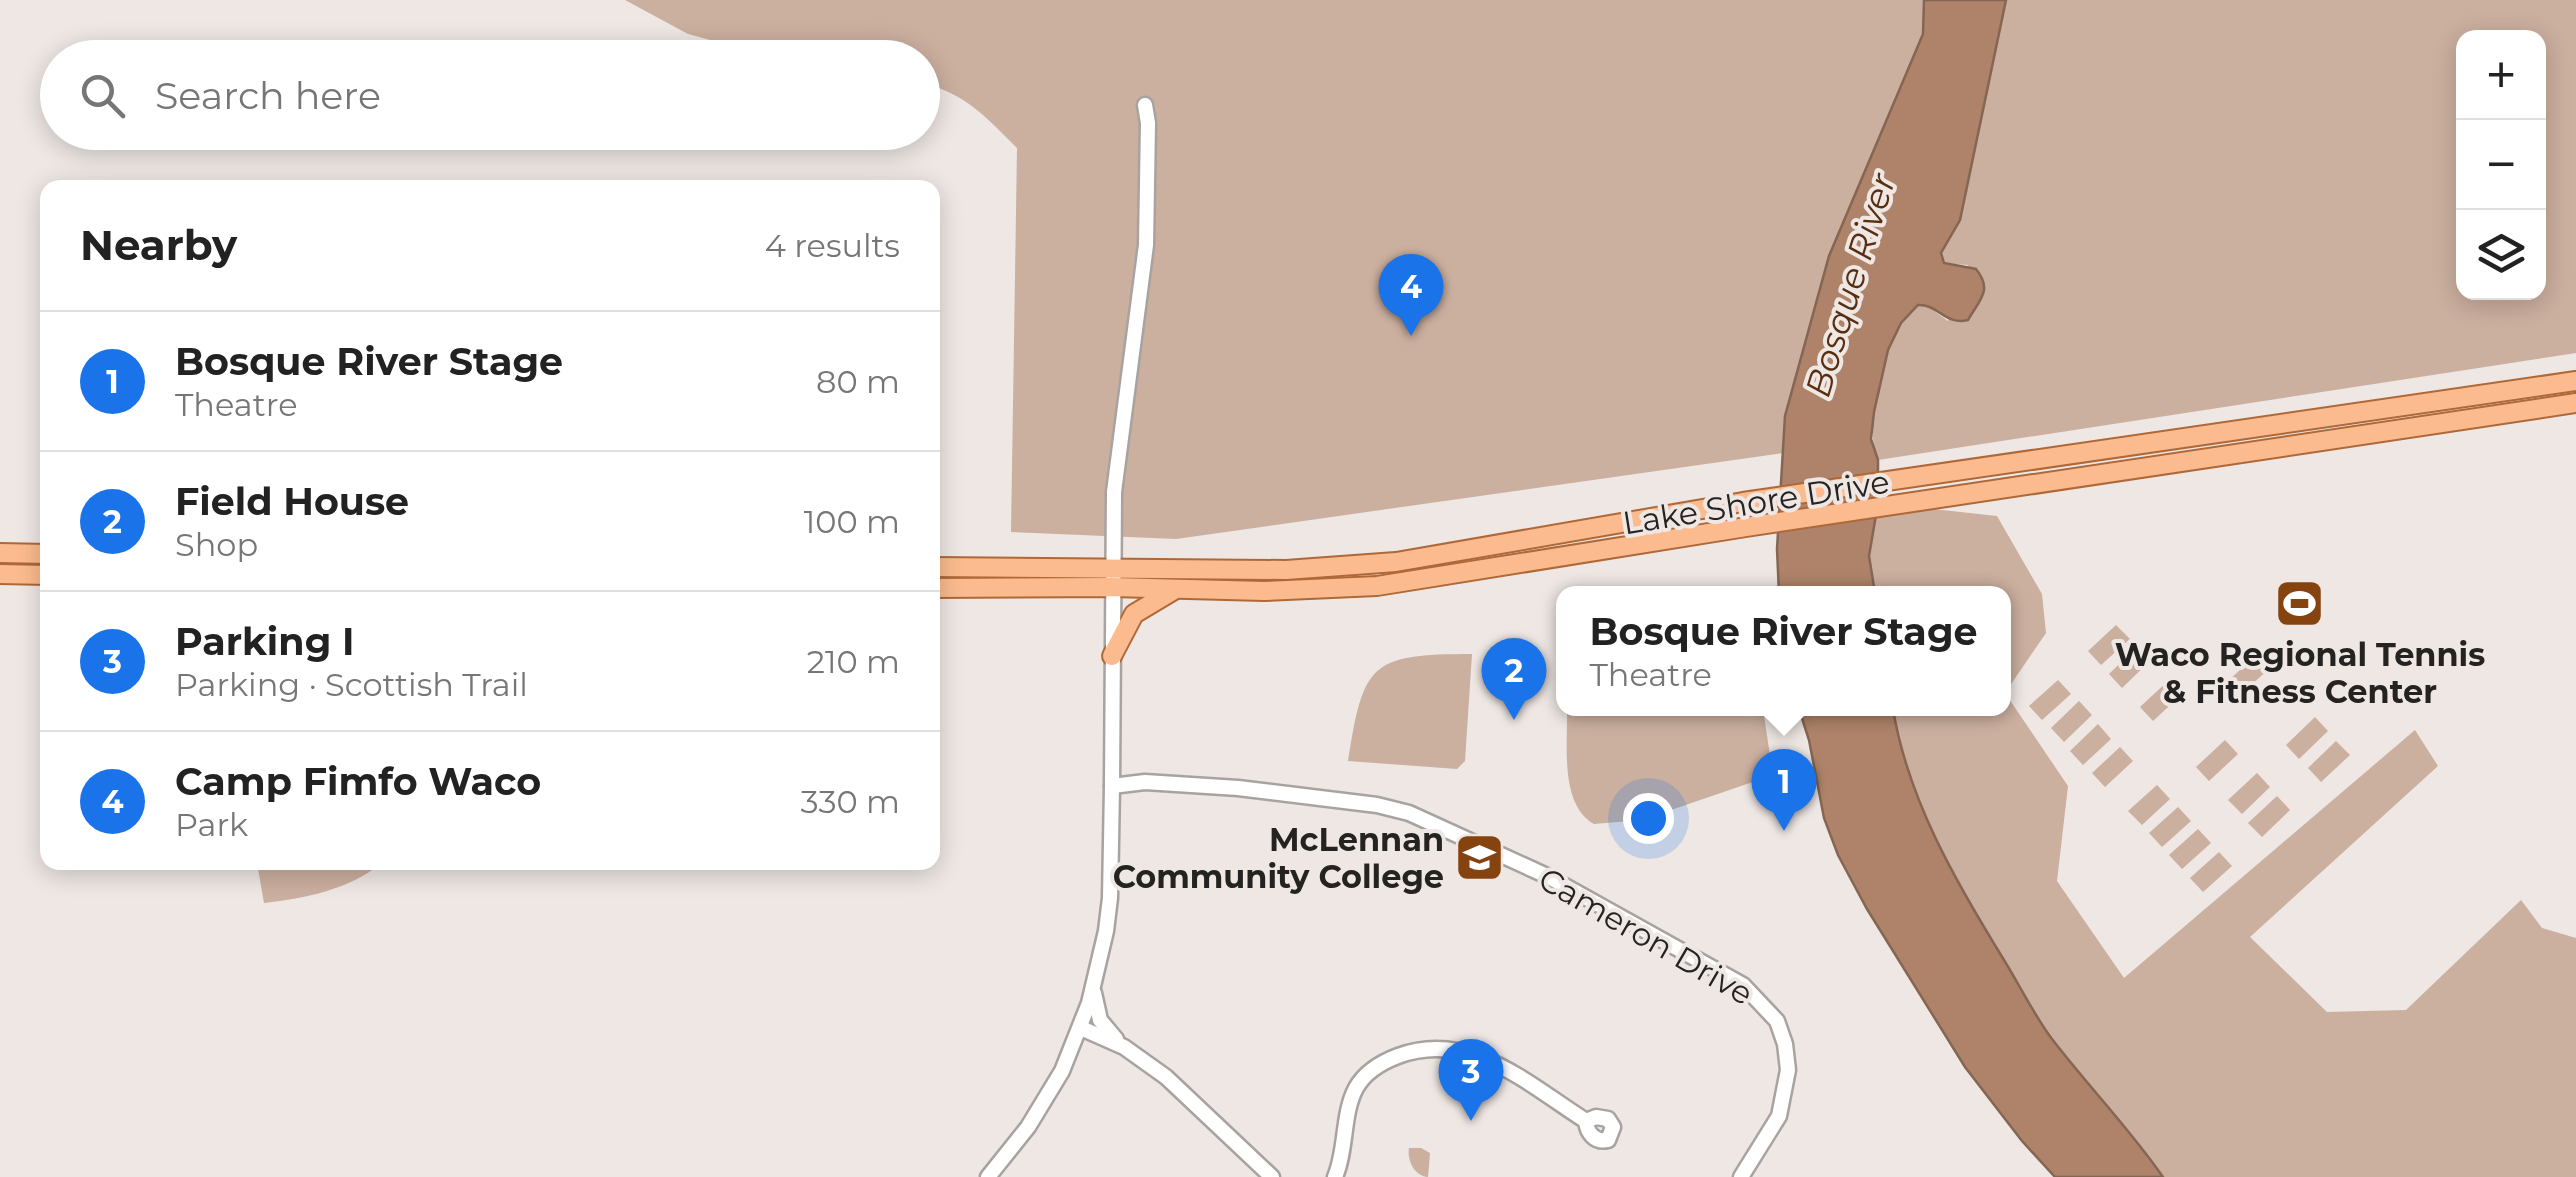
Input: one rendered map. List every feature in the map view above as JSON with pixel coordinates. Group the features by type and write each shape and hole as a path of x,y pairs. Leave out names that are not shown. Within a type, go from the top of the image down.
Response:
{"main road":[{"name":"Lake Shore Drive","path":"940,567 1354,567 1743,502 2576,380"},
{"name":"Lake Shore Drive","path":"940,588 1264,591 1377,586 2576,403"},
{"path":"0,553 40,554"},
{"path":"0,574 40,576"},
{"path":"1112,656 1134,614 1177,588"}],"street":[{"path":"988,1177 1046,1100 1080,1028 1093,990 1110,898 1114,492 1146,245 1145,105"},
{"name":"Cameron Drive","path":"1112,786 1145,782 1204,785 1377,804 1410,813 1546,876 1742,985 1777,1020 1788,1070 1780,1116 1741,1177"},
{"path":"1093,990 1100,1020 1124,1047"},
{"path":"1080,1028 1124,1047 1166,1077 1272,1177"},
{"path":"1335,1177 1344,1152 1354,1090 1374,1068 1412,1051 1451,1048 1471,1052 1512,1073 1586,1121"}],"shaded area":[{"path":"625,0 1924,0 1923,34 1829,256 1785,415 1783,453 1176,539 1011,532 1017,148 974,108 940,89 940,40 710,40 688,34"},
{"path":"2006,0 2576,0 2576,353 1878,460 1874,444 1875,401 1896,333 1918,305 1926,305 1948,321 1968,265 1944,263 1941,252 1960,220"},
{"path":"1878,503 1997,516 2042,594 2046,633 2011,684 2011,586 1874,586 1869,556"},
{"path":"2116,625 2130,639 2101,665 2088,651"},
{"path":"2137,647 2150,661 2122,688 2109,674"},
{"path":"1472,654 1465,761 1457,769 1348,761 1360,703 1367,684 1378,671 1412,657"},
{"path":"2256,655 2269,669 2240,695 2227,682"},
{"path":"2058,680 2071,694 2042,720 2029,706"},
{"path":"2168,681 2181,695 2153,721 2140,707"},
{"path":"2079,701 2092,715 2064,742 2051,728"},
{"path":"2011,702 2068,786 2057,881 2124,978 2415,730 2438,766 2250,937 2327,1012 2406,1010 2521,900 2542,928 2576,938 2576,1177 2163,1177 2033,1010 1936,839 1900,743 1894,716 2011,716"},
{"path":"1567,716 1764,716 1773,775 1642,820 1594,824 1575,802 1567,755"},
{"path":"2315,717 2328,731 2299,759 2286,745"},
{"path":"2098,724 2111,739 2083,765 2070,751"},
{"path":"2225,740 2238,754 2209,781 2196,767"},
{"path":"2336,741 2350,755 2321,782 2308,768"},
{"path":"2120,747 2133,761 2105,787 2092,773"},
{"path":"2257,773 2270,787 2242,814 2228,800"},
{"path":"2157,785 2170,799 2142,825 2128,811"},
{"path":"2277,796 2290,810 2262,837 2248,823"},
{"path":"2178,807 2191,821 2162,847 2149,833"},
{"path":"2198,829 2211,843 2182,869 2169,855"},
{"path":"2219,852 2232,866 2203,892 2190,878"},
{"path":"258,870 372,870 326,891 264,903"},
{"path":"1409,1148 1430,1153 1428,1177 1412,1167"}],"water":[{"name":"Bosque River","path":"1924,0 2006,0 1960,220 1941,253 1944,263 1976,269 1984,283 1983,294 1968,320 1954,320 1918,305 1901,323 1888,350 1871,439 1878,460 1878,503 1869,556 1874,586 1779,586 1777,549 1785,416 1829,256 1923,34"},
{"path":"1801,716 1894,716 1922,808 1969,901 2045,1030 2163,1177 2055,1177 2022,1141 1965,1067 1838,855 1824,818"}],"place":[{"name":"Camp Fimfo Waco","path":"1411,336"},
{"name":"Waco Regional Tennis & Fitness Center","path":"2300,604"},
{"name":"Field House","path":"1514,720"},
{"name":"Bosque River Stage","path":"1784,831"},
{"name":"McLennan Community College","path":"1479,857"},
{"name":"Parking I","path":"1471,1121"}]}
